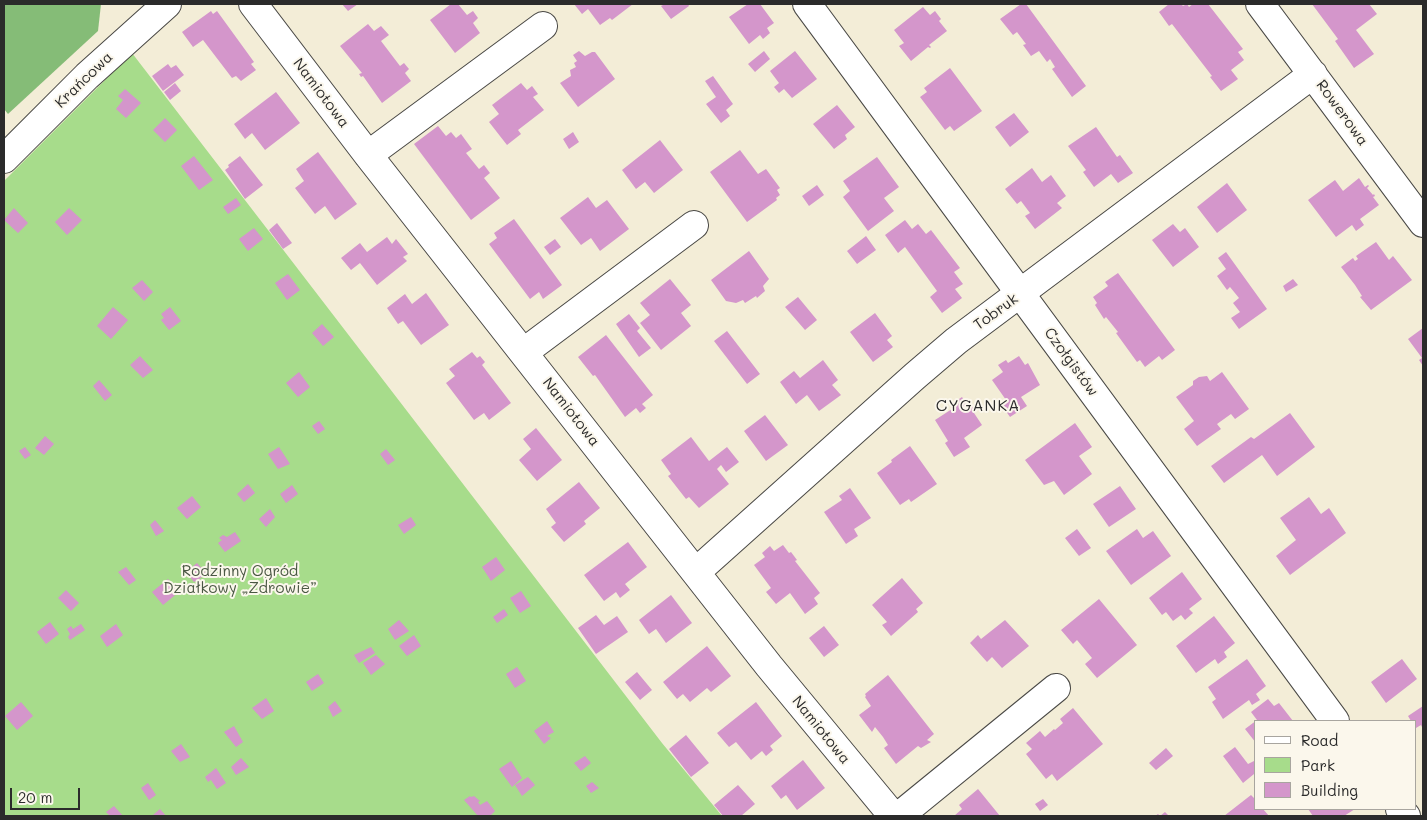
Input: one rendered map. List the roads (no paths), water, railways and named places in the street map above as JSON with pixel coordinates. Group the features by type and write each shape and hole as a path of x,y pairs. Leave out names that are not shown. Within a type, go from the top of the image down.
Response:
{"street":[{"name":"Krańcowa","path":"4,159 87,76 167,4"},
{"name":"Namiotowa","path":"254,4 368,154 769,666 892,816"},
{"name":"Czołgistów","path":"807,4 1334,720"},
{"name":"Rowerowa","path":"1260,4 1423,223"},
{"path":"368,154 543,26"},
{"name":"Tobruk","path":"696,572 915,376 956,342 1313,74"},
{"path":"524,352 694,225"},
{"path":"899,816 1056,688"}],"district":[{"name":"CYGANKA","path":"978,406"}],"park label":[{"name":"Rodzinny Ogród Działkowy „Zdrowie”","path":"240,580"}]}
